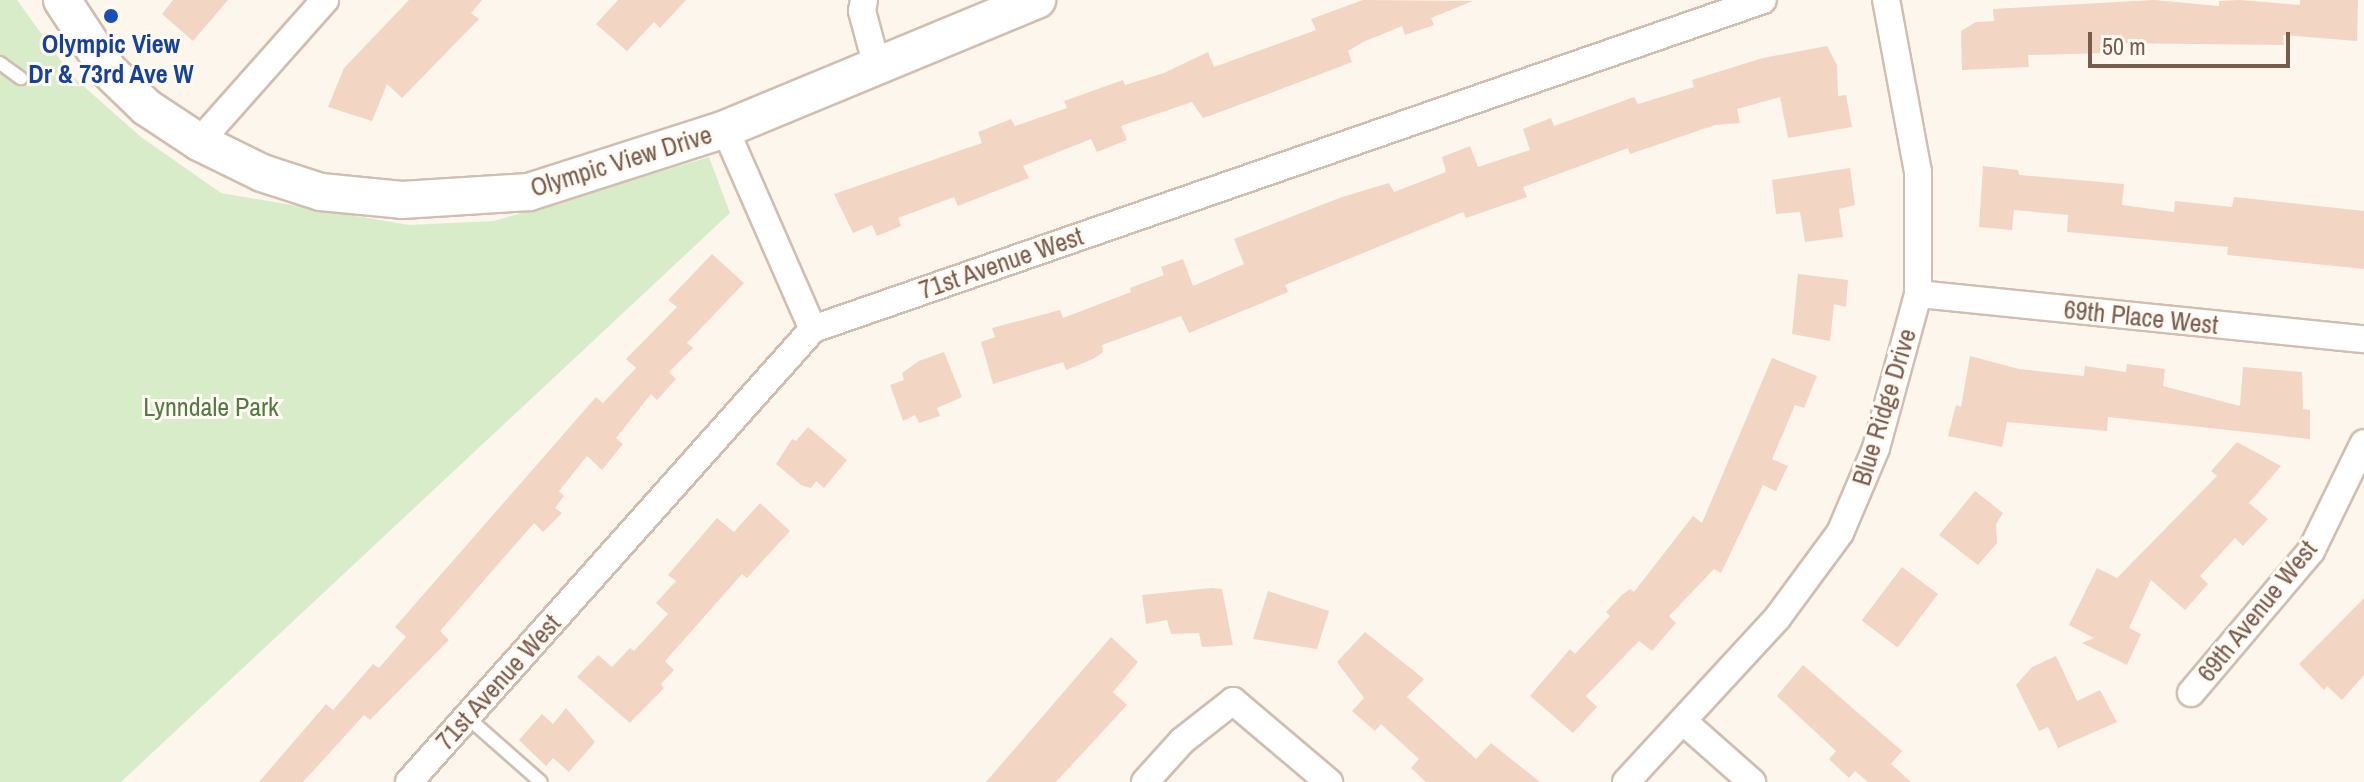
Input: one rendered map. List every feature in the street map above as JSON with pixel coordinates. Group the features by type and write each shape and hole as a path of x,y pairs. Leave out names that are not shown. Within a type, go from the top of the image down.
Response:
{"main road":[{"name":"Olympic View Drive","path":"62,0 108,70 146,107 199,142 262,173 321,192 402,200 529,192 725,129 876,63 1037,0"}],"street":[{"path":"199,142 325,0"},
{"path":"864,0 862,11 876,63"},
{"name":"71st Avenue West","path":"409,782 813,329 1763,0"},
{"name":"Blue Ridge Drive","path":"1626,782 1778,617 1840,533 1876,448 1918,294 1918,172 1886,0"},
{"path":"725,129 813,329"},
{"name":"69th Place West","path":"1918,294 2364,339"},
{"name":"69th Avenue West","path":"2191,693 2311,551 2364,443"},
{"path":"1145,782 1182,741 1233,701 1329,782"},
{"path":"1684,722 1752,782"}],"lane":[{"path":"0,63 21,78"},
{"path":"467,717 541,782"}],"green space":[{"name":"Lynndale Park","path":"0,0 17,0 72,76 141,137 221,193 409,225 494,221 709,157 730,213 121,782 0,782"}],"building":[{"path":"173,0 228,0 193,41 162,14"},
{"path":"409,0 482,0 471,13 479,19 402,98 387,84 372,121 328,107 344,68"},
{"path":"618,0 686,0 660,28 654,22 627,51 596,24"},
{"path":"1363,0 1473,1 1431,18 1434,25 1405,35 1402,26 1363,42 1348,51 1352,62 1203,118 1192,102 1121,126 1127,140 1097,152 1091,139 1023,166 1029,178 958,206 954,197 898,218 901,226 877,236 872,225 853,233 834,194 982,143 978,132 1011,119 1015,126 1067,108 1064,101 1123,80 1125,85 1164,73 1208,52 1214,67 1316,30 1311,19"},
{"path":"2154,0 2219,6 2219,1 2240,0 2300,5 2300,0 2358,0 2357,41 2283,35 2284,45 2109,43 2109,53 2028,55 2029,67 1962,70 1961,31 1976,22 1994,21 1993,9"},
{"path":"1827,46 1837,65 1838,96 1846,95 1852,127 1788,138 1780,97 1737,109 1740,123 1715,125 1630,154 1628,148 1523,187 1527,197 1466,218 1463,212 1285,285 1288,292 1189,333 1181,316 1102,345 1103,352 1093,359 1066,370 1063,362 993,384 981,342 995,337 992,328 1060,310 1063,318 1131,292 1130,288 1164,275 1161,267 1183,259 1193,286 1244,264 1234,239 1342,197 1389,183 1394,192 1446,172 1442,157 1470,146 1478,167 1530,150 1523,129 1551,118 1554,126 1634,97 1638,104 1694,87 1692,80 1763,58"},
{"path":"1983,166 2018,170 2019,175 2124,184 2122,205 2174,212 2175,201 2232,207 2234,197 2364,211 2364,269 2227,255 2228,247 2067,232 2068,215 2014,210 2012,230 1979,227"},
{"path":"1850,168 1855,205 1839,209 1843,237 1805,242 1800,212 1776,214 1772,180"},
{"path":"712,254 744,283 687,343 693,348 669,372 676,379 657,400 651,394 616,438 623,444 602,470 587,456 559,491 564,496 555,508 562,513 543,532 534,523 440,631 449,640 370,720 364,715 303,782 259,782 326,704 333,710 373,664 379,668 406,637 395,627 596,397 603,403 636,368 626,359 677,307 668,300"},
{"path":"1798,274 1848,280 1846,307 1834,304 1830,341 1792,334"},
{"path":"944,352 962,397 937,408 940,416 919,423 915,415 903,421 890,385 904,380 902,373 919,361"},
{"path":"1970,356 2019,369 2084,376 2085,366 2126,372 2127,364 2165,369 2163,386 2240,406 2243,367 2302,372 2303,409 2310,410 2310,439 2108,417 2107,431 2007,422 2002,447 1948,436 1956,405 1961,407"},
{"path":"1772,358 1817,376 1804,408 1795,405 1772,459 1788,466 1776,491 1763,485 1721,573 1714,569 1669,616 1676,623 1652,651 1639,641 1586,696 1597,707 1573,733 1530,696 1570,649 1575,654 1610,616 1606,612 1622,595 1630,589 1634,592 1693,516 1702,523"},
{"path":"808,427 847,460 824,488 816,481 811,488 801,485 776,464 792,439 796,441"},
{"path":"2237,442 2281,466 2249,503 2268,519 2243,546 2235,538 2200,576 2208,584 2185,610 2151,580 2129,628 2141,634 2127,665 2082,643 2094,638 2069,625 2097,568 2117,578 2217,476 2211,471"},
{"path":"1975,491 2003,513 1996,524 1997,543 1978,565 1939,535"},
{"path":"760,503 790,531 747,578 742,574 665,661 674,670 661,684 664,688 630,723 577,677 598,655 612,667 630,648 634,651 668,614 656,603 676,581 668,575 717,518 734,532"},
{"path":"1902,567 1938,594 1898,648 1862,621"},
{"path":"1222,589 1233,645 1202,647 1199,633 1171,634 1167,620 1146,624 1142,595"},
{"path":"1268,591 1329,611 1317,649 1253,639"},
{"path":"2364,598 2364,675 2342,700 2327,686 2324,690 2299,664"},
{"path":"1365,632 1424,679 1407,697 1476,759 1491,743 1540,782 1426,782 1411,768 1419,759 1381,724 1375,731 1352,711 1364,698 1337,662"},
{"path":"1111,637 1138,662 1113,692 1127,705 1056,782 986,782"},
{"path":"2056,656 2077,701 2100,690 2117,722 2058,748 2048,727 2039,731 2016,685 2032,667"},
{"path":"1803,665 1902,751 1891,764 1911,782 1868,782 1855,771 1849,778 1829,759 1836,751 1777,696"},
{"path":"566,708 595,742 569,772 553,758 546,766 519,740 542,714 553,724"}],"place":[{"name":"Olympic View Dr & 73rd Ave W","path":"111,16"}]}
